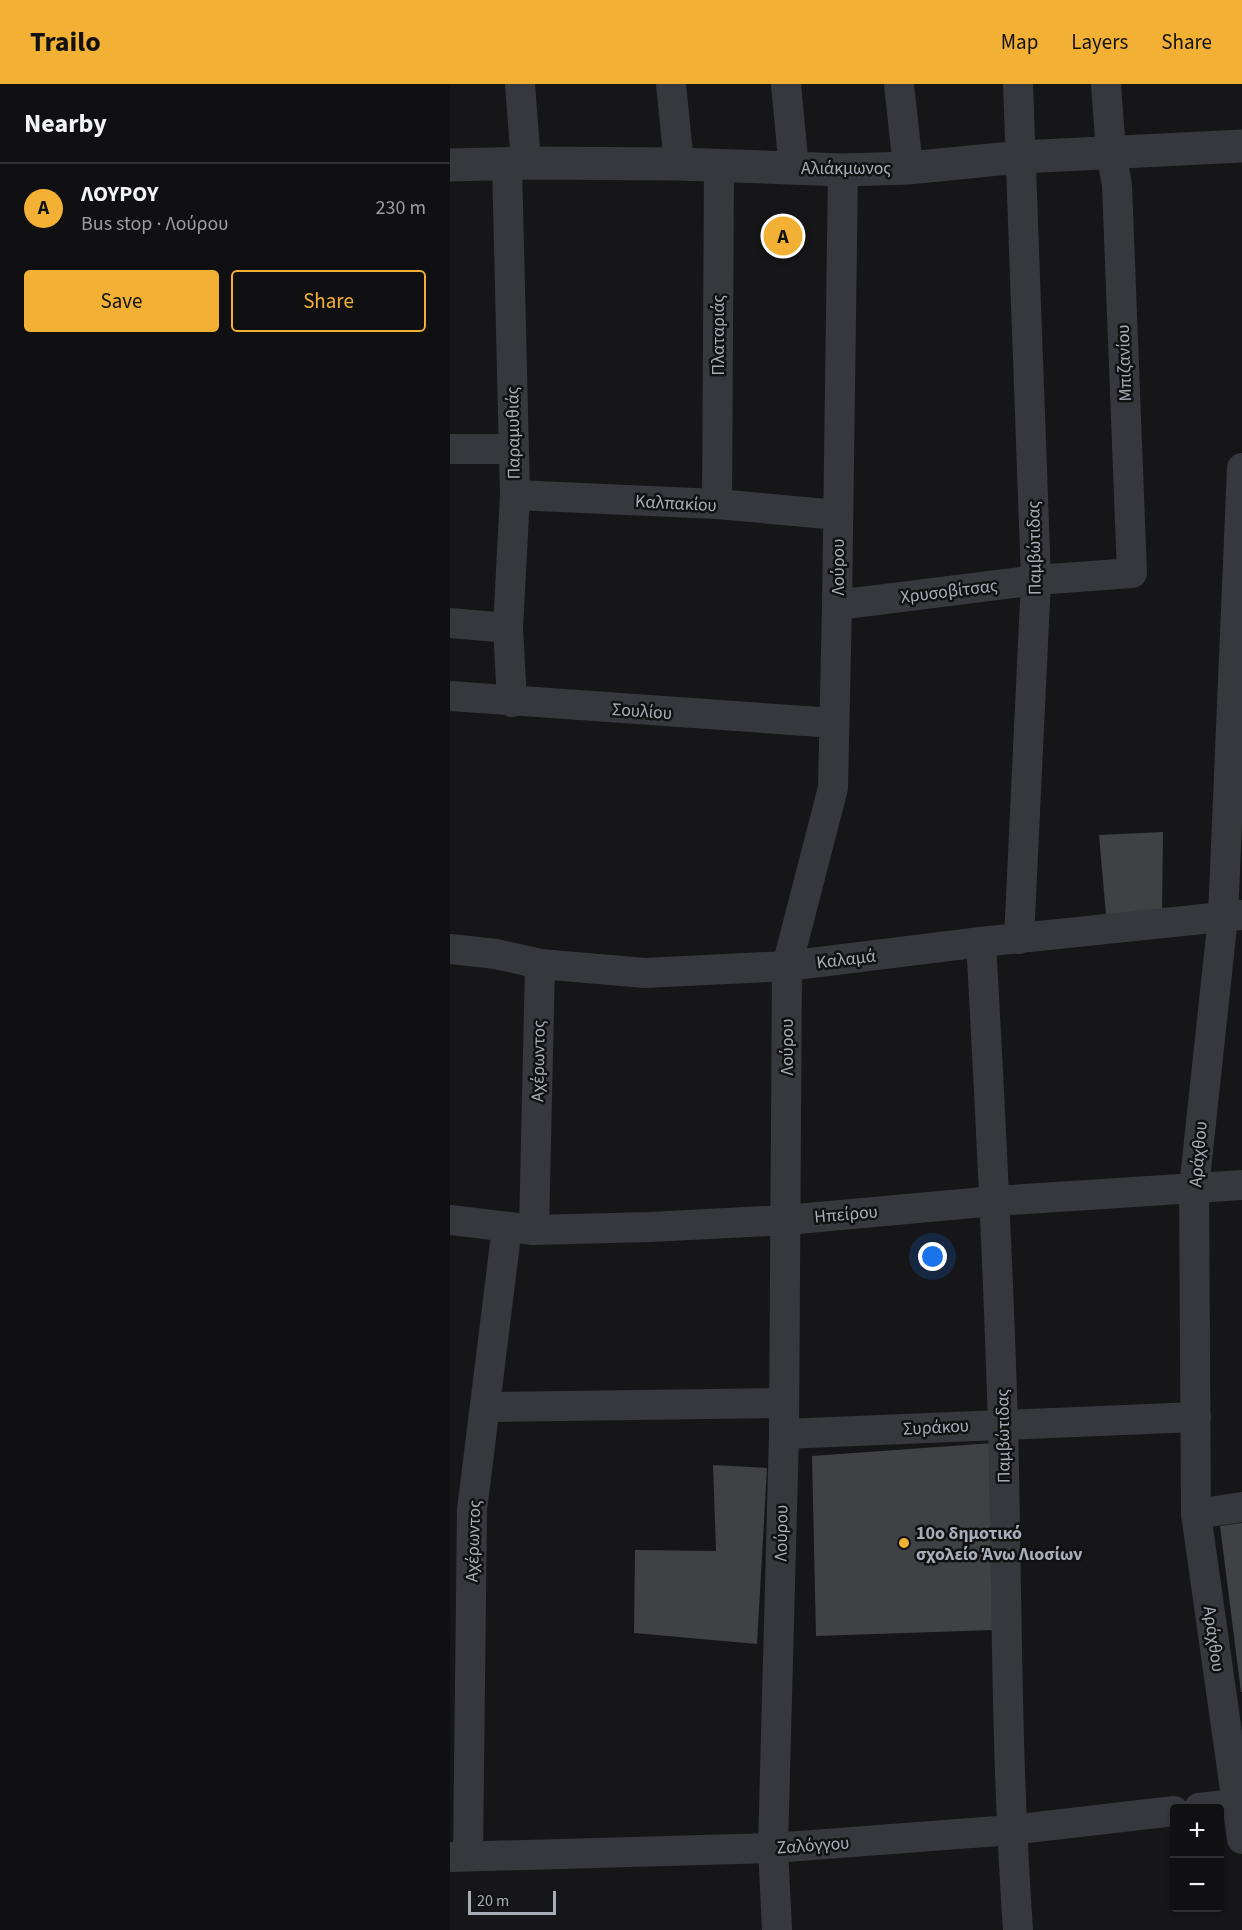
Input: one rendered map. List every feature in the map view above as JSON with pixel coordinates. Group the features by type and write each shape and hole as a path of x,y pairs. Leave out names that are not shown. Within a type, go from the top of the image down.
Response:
{"street":[{"name":"Παραμυθιάς","path":"512,702 508,628 515,495 513,449 520,84"},
{"path":"671,84 679,164"},
{"path":"786,84 794,169"},
{"path":"899,84 908,168"},
{"name":"Παμβώτιδας","path":"1018,84 1036,580 1019,939"},
{"name":"Μπιζανίου","path":"1106,84 1111,153 1117,185 1132,573"},
{"name":"Αλιάκμωνος","path":"450,165 679,164 843,170 908,168 1021,157 1242,146"},
{"name":"Πλαταριάς","path":"717,504 719,167"},
{"name":"Λούρου","path":"777,1930 773,1848 784,1434 787,966 833,788 843,170"},
{"path":"450,449 513,449"},
{"name":"Αράχθου","path":"1242,468 1233,916 1194,1188 1196,1514 1240,1804 1242,1839"},
{"name":"Καλπακίου","path":"515,495 717,504 838,515"},
{"name":"Χρυσοβίτσας","path":"837,605 1036,580 1132,573"},
{"path":"450,622 508,628"},
{"name":"Σουλίου","path":"450,696 834,723"},
{"name":"Καλαμά","path":"450,949 495,954 540,964 645,973 787,966 981,942 1233,916"},
{"name":"Παμβώτιδας","path":"981,942 995,1201 1003,1424 1011,1830 1018,1930"},
{"name":"Αχέρωντος","path":"459,1857 461,1510 485,1407 521,1228 540,964"},
{"name":"Ηπείρου","path":"450,1220 521,1228 786,1220 995,1201 1242,1185"},
{"path":"485,1407 783,1403"},
{"name":"Συράκου","path":"784,1434 1196,1417"},
{"path":"1196,1514 1242,1507"},
{"path":"1224,1806 1240,1804"},
{"name":"Ζαλόγγου","path":"459,1857 773,1848 1011,1830 1170,1811"}],"building":[{"path":"1163,832 1162,912 1106,915 1099,835"},
{"name":"10ο δημοτικό σχολείο Άνω Λιοσίων","path":"993,1443 993,1630 816,1636 812,1456"},
{"path":"713,1465 767,1468 757,1644 634,1633 635,1550 716,1551"},
{"path":"1242,1523 1242,1692 1241,1692 1220,1526"}],"place":[{"name":"ΛΟΥΡΟΥ","path":"783,236"},
{"name":"10ο δημοτικό σχολείο Άνω Λιοσίων","path":"904,1543"}]}
